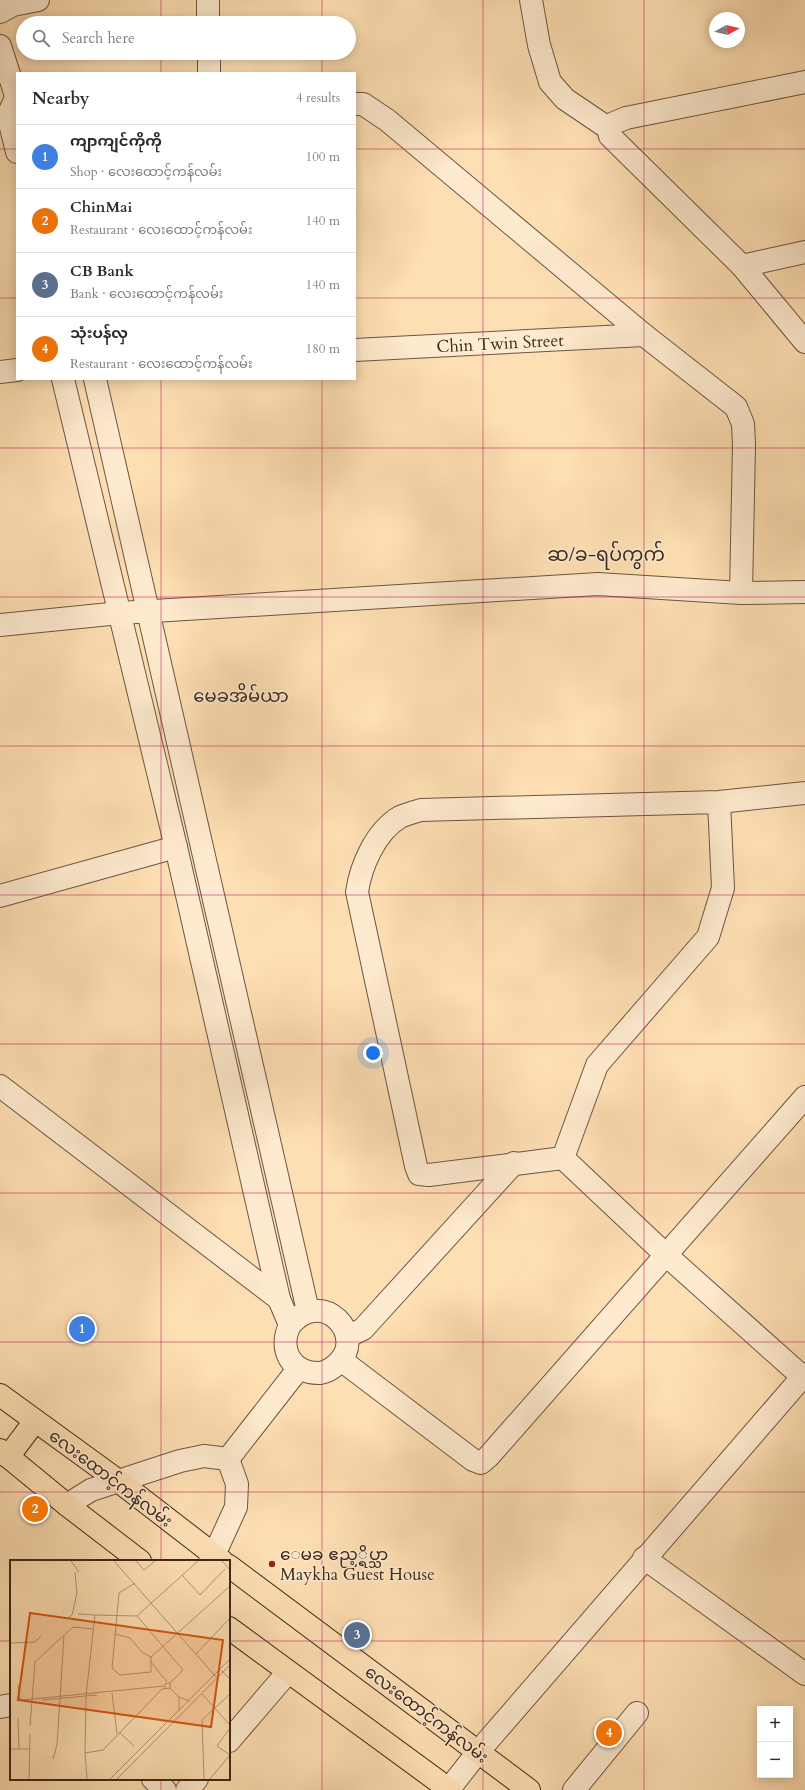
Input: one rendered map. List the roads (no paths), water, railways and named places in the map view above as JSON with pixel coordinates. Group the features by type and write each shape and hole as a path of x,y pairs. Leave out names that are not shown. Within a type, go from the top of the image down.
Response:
{"main road":[{"name":"လေးထောင့်ကန်လမ်း","path":"0,1395 117,1480 218,1560"},
{"path":"35,1421 4,1453 67,1506 139,1560"},
{"name":"လေးထောင့်ကန်လမ်း","path":"230,1569 529,1790"},
{"path":"230,1629 450,1790"}],"street":[{"path":"0,12 13,5 38,0"},
{"path":"208,0 208,16"},
{"path":"532,0 539,46 550,82 564,99 608,128 610,136 742,266 805,342"},
{"path":"0,46 12,108 16,143"},
{"path":"208,60 209,72"},
{"path":"608,128 614,123 626,118 805,82"},
{"path":"356,104 363,104 387,120 644,335 736,406 743,424 744,445 741,593"},
{"path":"742,266 805,252"},
{"name":"Chin Twin Street","path":"356,350 644,335"},
{"path":"0,372 16,370"},
{"path":"63,380 176,847 279,1298 290,1324"},
{"path":"95,380 150,612 308,1311"},
{"path":"0,625 120,614 598,584 741,593 805,592"},
{"path":"450,1790 478,1752 644,1558 804,1377 666,1255 563,1158 514,1163 429,1175 419,1174 416,1166 357,892 359,876 372,848 389,826 400,818 421,810 720,802 805,793"},
{"path":"563,1158 597,1066 708,937 723,888 720,802"},
{"path":"0,896 176,847"},
{"path":"0,1086 279,1298"},
{"path":"342,1360 473,1460 481,1463 488,1457 805,1097"},
{"path":"347,1337 363,1329 514,1163"},
{"path":"308,1311 321,1311 333,1315 342,1325 347,1337 346,1349 342,1360 333,1369 322,1373 310,1372 299,1368 287,1353 285,1343 286,1333 290,1324 301,1314 308,1311"},
{"path":"228,1459 299,1368"},
{"path":"67,1506 91,1490 117,1480 180,1461 204,1456 228,1459"},
{"path":"219,1560 236,1507 237,1484 228,1459"},
{"path":"644,1558 805,1674"},
{"path":"230,1740 288,1672"},
{"path":"0,1707 10,1705"},
{"path":"574,1790 637,1713"},
{"path":"154,1780 165,1790"},
{"path":"188,1790 196,1780"}],"place":[{"name":"ကျာကျင်ကိုကို","path":"82,1329"},
{"name":"ChinMai","path":"35,1509"},
{"name":"ေမခ ဧည့္ရိပ္သာ Maykha Guest House","path":"272,1564"},
{"name":"CB Bank","path":"357,1635"},
{"name":"သုံးပန်လှ","path":"609,1733"}],"district":[{"name":"ဆ/ခ-ရပ်ကွက်","path":"606,554"},
{"name":"မေခအိမ်ယာ","path":"241,696"}]}
